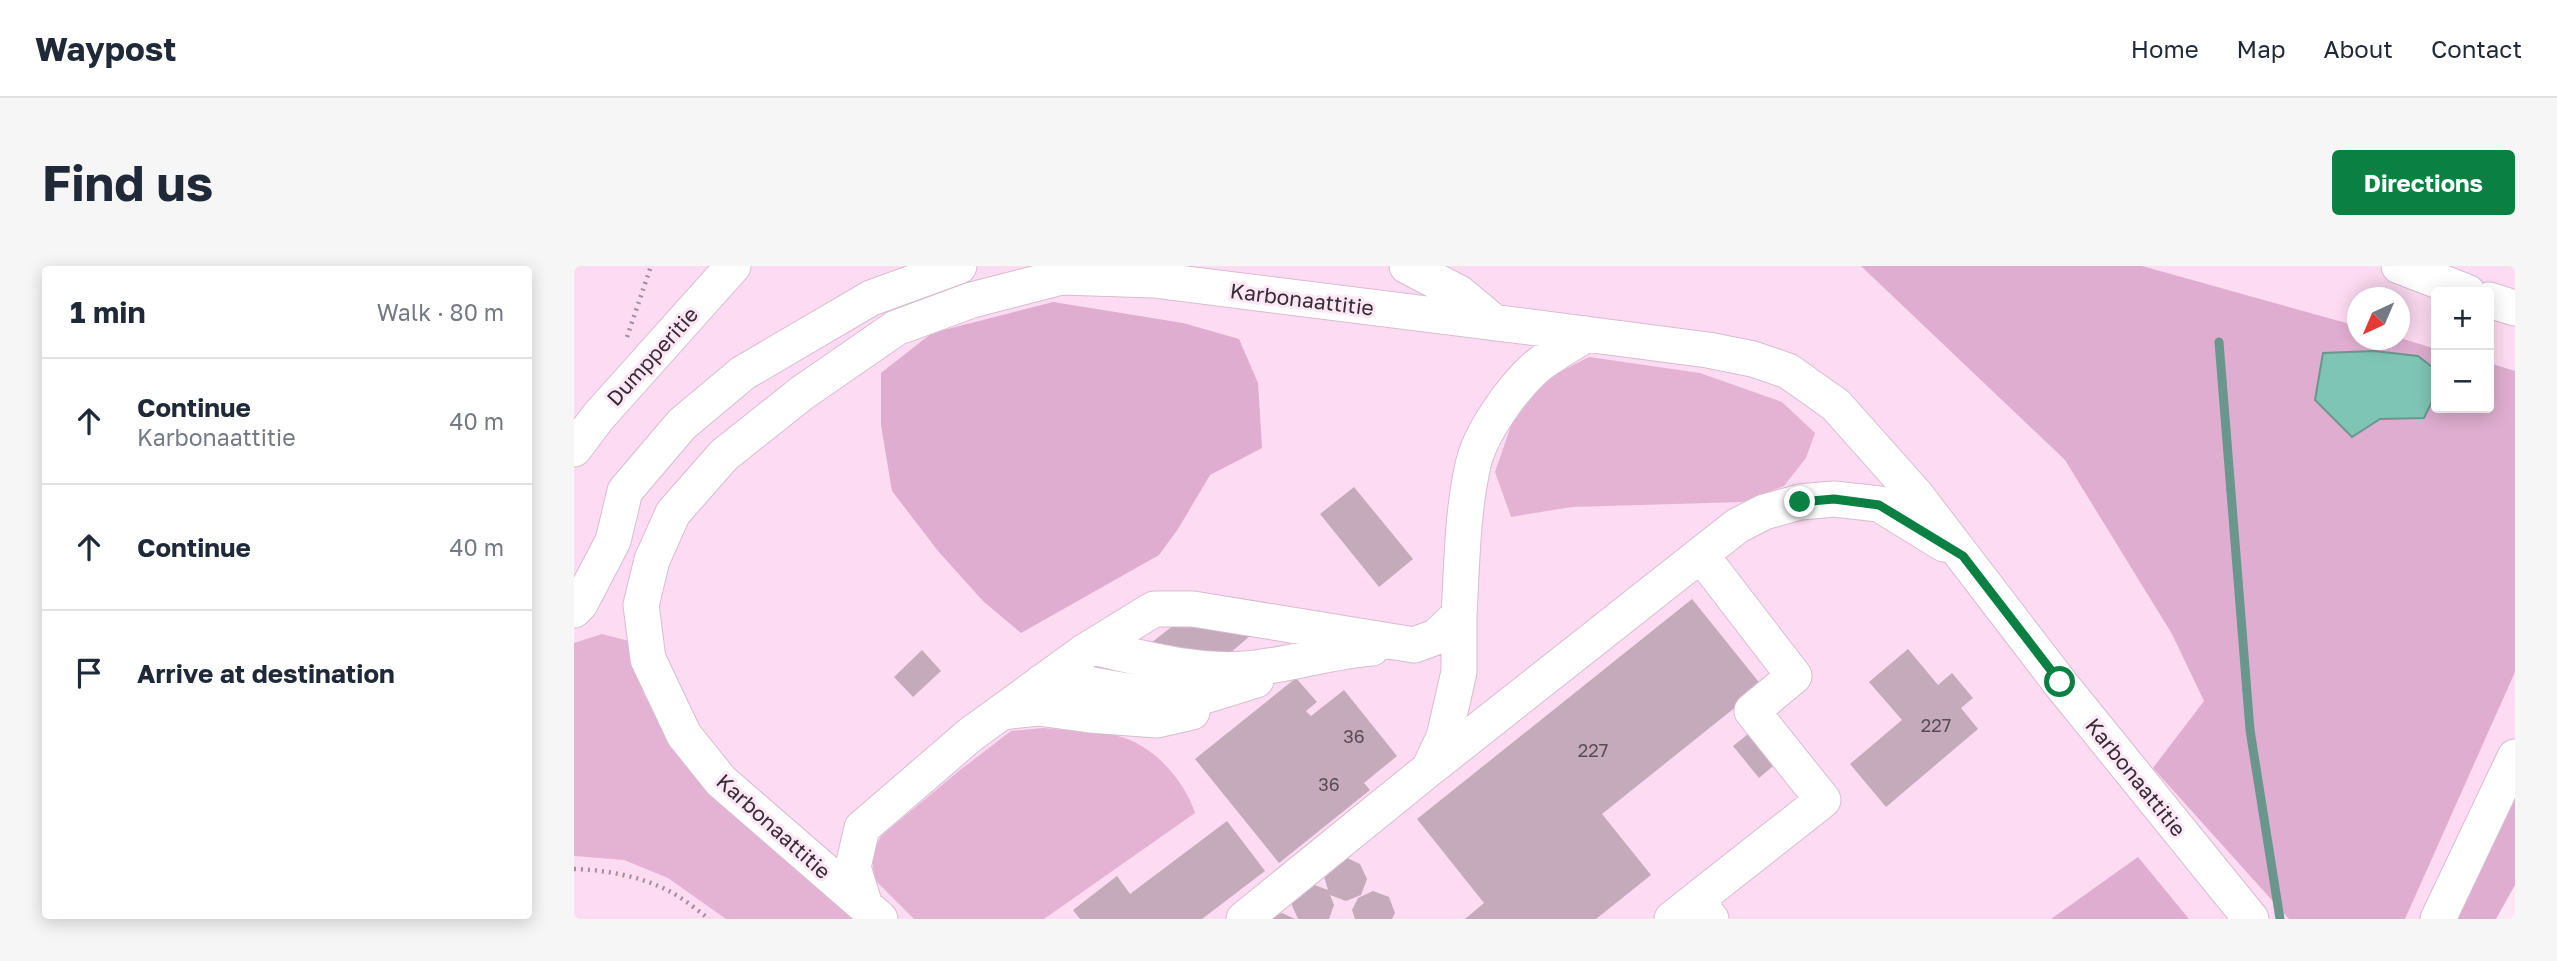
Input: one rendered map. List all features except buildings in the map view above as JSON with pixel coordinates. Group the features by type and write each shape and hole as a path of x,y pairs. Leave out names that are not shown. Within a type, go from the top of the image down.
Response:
{"street":[{"name":"Dumpperitie","path":"574,449 598,416 733,266"},
{"path":"574,610 580,604 613,541 625,491 682,424 743,373 872,298 959,266"},
{"path":"1407,266 1459,293 1496,323"},
{"path":"2399,266 2454,287"},
{"name":"Karbonaattitie","path":"873,912 721,781 684,735 648,659 641,605 652,560 673,513 724,455 802,393 896,328 972,300 1061,277 1154,280 1586,334 1708,350 1752,359 1788,371 1836,405 1916,495 2068,693 2251,919"},
{"path":"2494,302 2515,308"},
{"path":"1429,769 1444,737 1459,672 1459,615 1466,503 1473,463 1483,440 1505,404 1537,367 1586,334"},
{"path":"1244,919 1508,704 1737,526 1764,512 1800,502 1834,499 1879,505 1963,556"},
{"path":"1693,913 1823,800 1752,711 1794,676 1701,555"},
{"path":"873,912 853,867 862,828 970,735 1092,647 1154,609 1193,609 1414,645"},
{"path":"1092,647 1196,669 1247,669 1344,650 1414,645 1436,637 1459,615"},
{"path":"1002,712 1038,708 1157,720 1215,706 1251,683 1297,660"},
{"path":"1042,682 1070,681 1161,697 1203,696 1251,683"},
{"path":"2438,919 2515,757"}],"path":[{"path":"574,869 592,869 640,880 670,891 709,919"}],"shaded area":[{"path":"574,266 2515,266 2515,885 2496,919 574,919"},
{"path":"1861,266 2142,266 2347,323 2347,350 2410,350 2410,341 2431,347 2431,413 2494,413 2494,365 2515,371 2515,672 2405,919 2289,919 2153,768 2204,701 2172,634 2065,460"},
{"path":"1053,302 1183,323 1239,339 1258,383 1262,448 1210,475 1159,555 1021,633 983,601 938,551 892,491 881,425 881,373 932,333"},
{"path":"2374,351 2418,356 2431,366 2431,403 2424,418 2380,419 2352,437 2315,400 2323,353"},
{"path":"1589,357 1700,373 1782,402 1815,433 1806,458 1784,486 1742,502 1572,507 1511,517 1495,472 1512,423 1546,379"},
{"path":"602,634 629,641 644,695 678,747 866,919 726,919 668,878 624,860 574,856 574,643"},
{"path":"1043,728 1114,735 1141,745 1174,775 1195,813 1044,919 914,919 874,879 872,854 881,836 1011,731"},
{"path":"2515,787 2515,885 2496,919 2456,919"},
{"path":"2138,857 2189,919 2051,919"}],"waterway":[{"path":"2219,342 2250,730 2280,919"}],"route":[{"path":"1800,502 1834,499 1879,505 1963,556 2060,682"}]}
